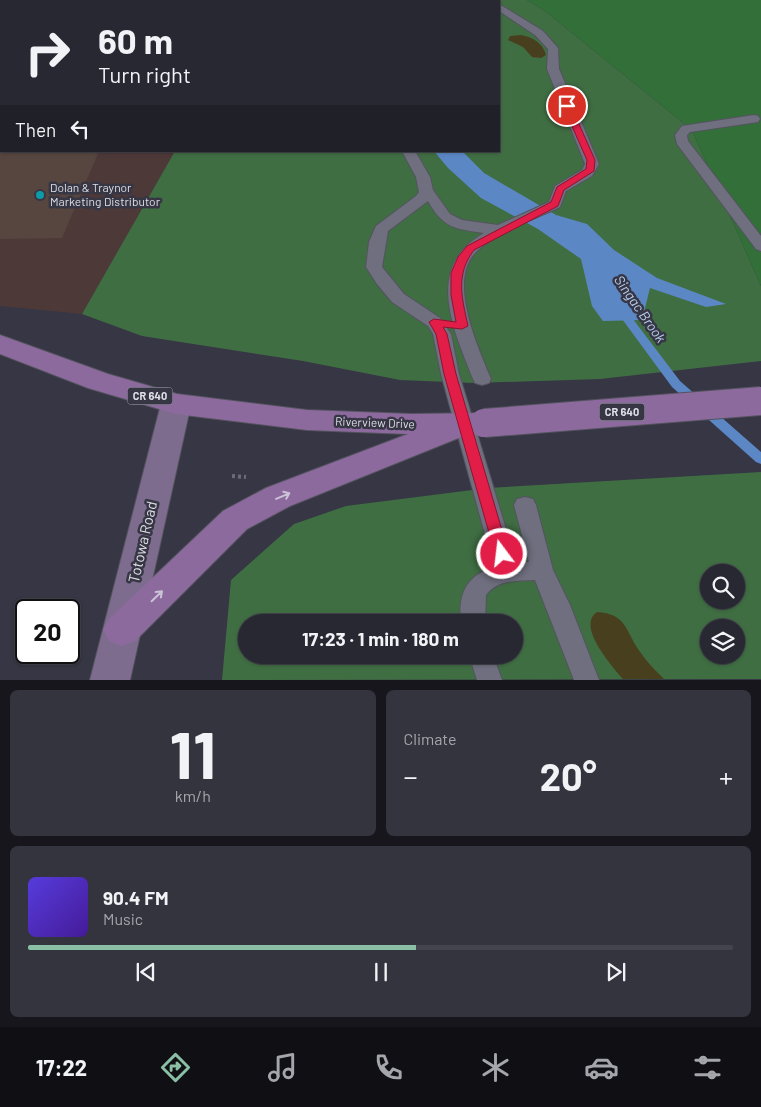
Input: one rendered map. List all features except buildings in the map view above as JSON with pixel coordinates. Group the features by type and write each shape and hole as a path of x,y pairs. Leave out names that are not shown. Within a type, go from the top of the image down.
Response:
{"main road":[{"name":"Riverview Drive","path":"0,344 98,382 176,404 307,420 412,424 474,423 761,401"},
{"name":"Totowa Road","path":"110,680 176,404"},
{"path":"122,630 235,520 278,497 474,423"}],"lane":[{"path":"482,379 462,326 456,295 456,273 461,260 471,248 555,204 560,189 564,185 590,171 591,160 553,69 553,48 539,33 500,8"},
{"path":"754,119 686,129 681,135 682,141 761,246"},
{"path":"409,152 423,177 426,192 422,199 390,221 382,230 377,242 374,267 398,298 415,311 434,322 462,326"},
{"path":"426,192 431,194 440,211 450,220 507,228"},
{"path":"434,322 442,334 450,374 474,423 507,572"},
{"path":"525,505 542,570 558,605 587,680"},
{"path":"472,614 471,604 479,584 490,576 507,572 542,570"},
{"path":"484,664 490,680"}],"shaded area":[{"path":"0,152 174,152 82,314 0,306"}],"green space":[{"path":"500,0 527,0 545,11 692,130 761,286 761,361 600,379 474,383 400,380 303,361 142,336 82,314 174,152 500,152"},
{"path":"527,0 761,0 761,286 692,130 545,11"},
{"path":"761,472 761,679 222,680 231,580 294,524 346,506 488,488"}],"sand":[{"path":"521,35 536,41 545,51 546,55 541,58 532,57 523,47 508,40 510,36"},
{"path":"597,612 614,616 624,624 641,653 664,679 623,679 604,656 593,636 592,618"}],"water":[{"path":"435,152 463,152 484,173 556,215 587,224 614,250 657,278 726,304 706,307 650,288 642,320 603,321 592,306 581,259 538,229 481,198 448,168"}],"waterway":[{"name":"Singac Brook","path":"619,308 676,384 761,459"}],"place":[{"name":"Dolan & Traynor Marketing Distributor","path":"40,195"}],"route":[{"path":"502,554 450,374 442,334 434,322 462,326 456,295 456,273 461,260 471,248 555,204 558,193 564,185 590,171 591,160 567,106"}]}
